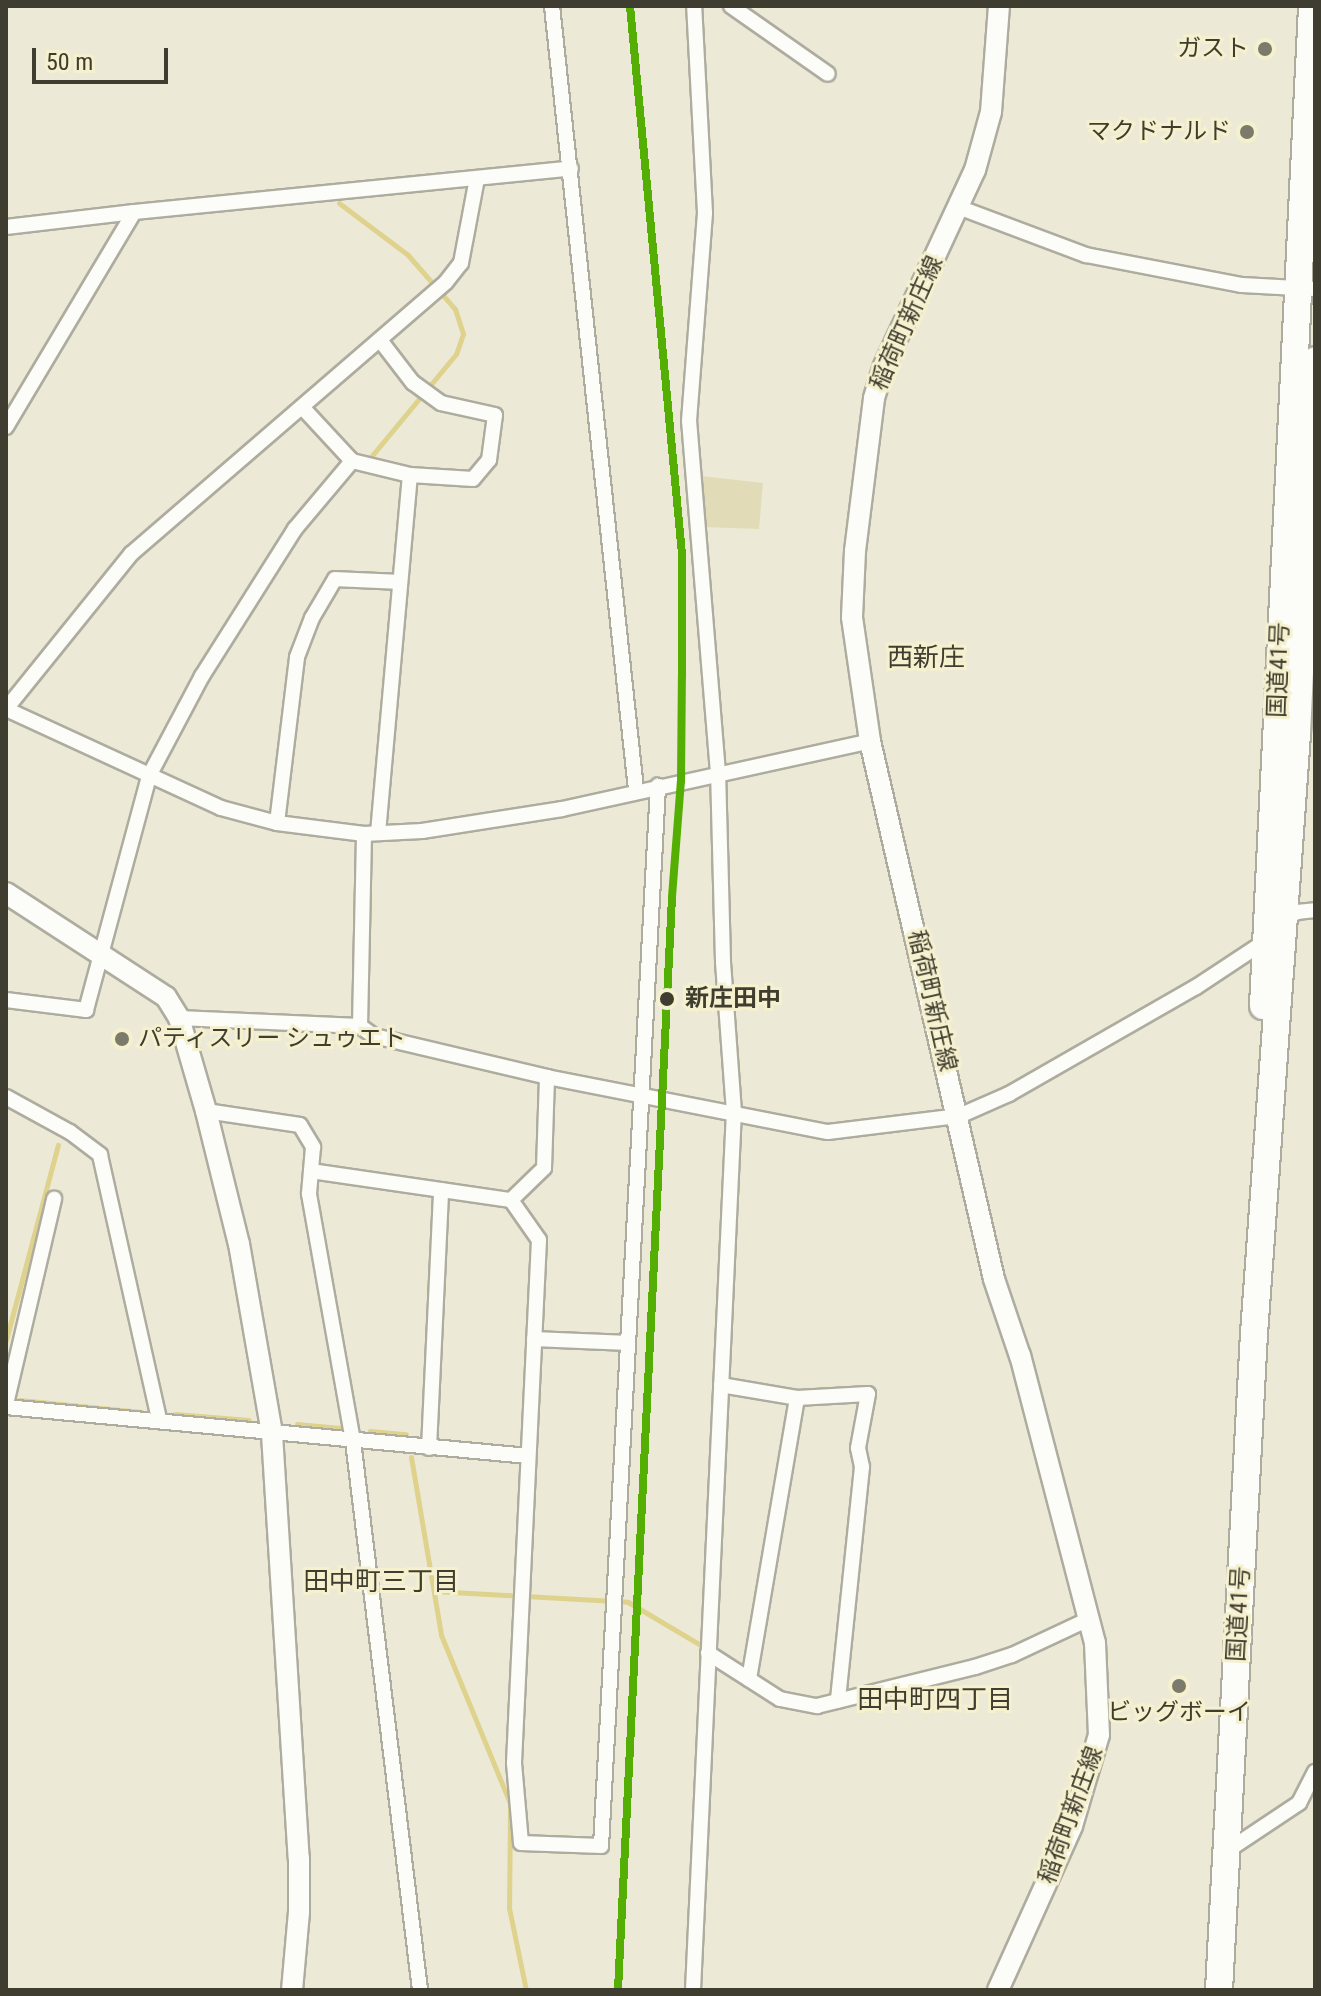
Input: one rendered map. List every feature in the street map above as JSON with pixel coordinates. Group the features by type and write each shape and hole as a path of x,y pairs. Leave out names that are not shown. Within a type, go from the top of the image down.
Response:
{"highway":[{"name":"国道41号","path":"1254,1334 1264,944 1296,734 1312,6"},
{"name":"国道41号","path":"1219,1990 1254,1334 1285,916 1315,360"}],"main road":[{"name":"稲荷町新庄線","path":"998,1990 1072,1826 1099,1735 1095,1643 1020,1356 994,1279 959,1116 870,741 852,617 857,536 872,410 883,368 975,170 991,112 999,6"},
{"path":"6,893 166,997 179,1018 206,1111 239,1244 272,1434 299,1858 299,1912 292,1990"}],"street":[{"path":"552,6 636,790"},
{"path":"693,1990 734,1112 723,961 718,773 689,421 705,213 694,6"},
{"path":"731,6 828,74"},
{"path":"6,227 571,168"},
{"path":"477,178 461,263 446,282 131,554 6,709 221,808 277,823 371,834 422,831 490,821 870,741"},
{"path":"958,207 1086,255 1242,285 1306,288"},
{"path":"6,427 134,212"},
{"path":"302,407 352,461 410,475 473,479 489,460 495,415 441,403 413,383 380,340"},
{"path":"6,1000 86,1010 149,776 202,676 295,529 352,461"},
{"path":"360,1026 371,834 410,475"},
{"path":"277,823 297,657 312,618 335,579 400,582"},
{"path":"311,1171 511,1200 539,1240 514,1763 521,1843 601,1846 658,786"},
{"path":"179,1018 360,1026 374,1036 547,1077 828,1132 959,1116 1009,1094 1264,944 1285,916 1315,910"},
{"path":"511,1200 544,1168 547,1077"},
{"path":"6,1097 70,1132 100,1155 159,1420"},
{"path":"206,1111 300,1125 313,1147 309,1194 353,1441 420,1990"},
{"path":"429,1448 441,1190"},
{"path":"54,1199 6,1406 272,1434 528,1456"},
{"path":"534,1339 628,1343"},
{"path":"721,1385 797,1398 868,1394 858,1448 862,1467 838,1701"},
{"path":"749,1679 797,1398"},
{"path":"708,1653 780,1699 817,1706 987,1663 1089,1619"},
{"path":"1227,1851 1299,1803 1315,1772"}],"shaded area":[{"path":"701,476 763,483 759,529 703,527"}],"waterway":[{"path":"339,203 408,255 455,309 463,334 456,354 370,458"},
{"path":"6,1340 58,1145"},
{"path":"19,1400 141,1412"},
{"path":"175,1414 249,1420"},
{"path":"297,1424 341,1428"},
{"path":"370,1431 406,1434"},
{"path":"411,1457 441,1635 510,1803 509,1908 526,1990"},
{"path":"434,1591 628,1602 707,1649"}],"transit line":[{"path":"618,1990 672,897 681,781 682,676 682,554 630,6"}],"place":[{"name":"ガスト","path":"1265,49"},
{"name":"マクドナルド","path":"1247,132"},
{"name":"新庄田中","path":"667,999"},
{"name":"パティスリー シュゥエト","path":"122,1039"},
{"name":"ビッグボーイ","path":"1179,1686"}],"district":[{"name":"西新庄","path":"926,658"},
{"name":"田中町三丁目","path":"381,1582"},
{"name":"田中町四丁目","path":"935,1700"}]}
